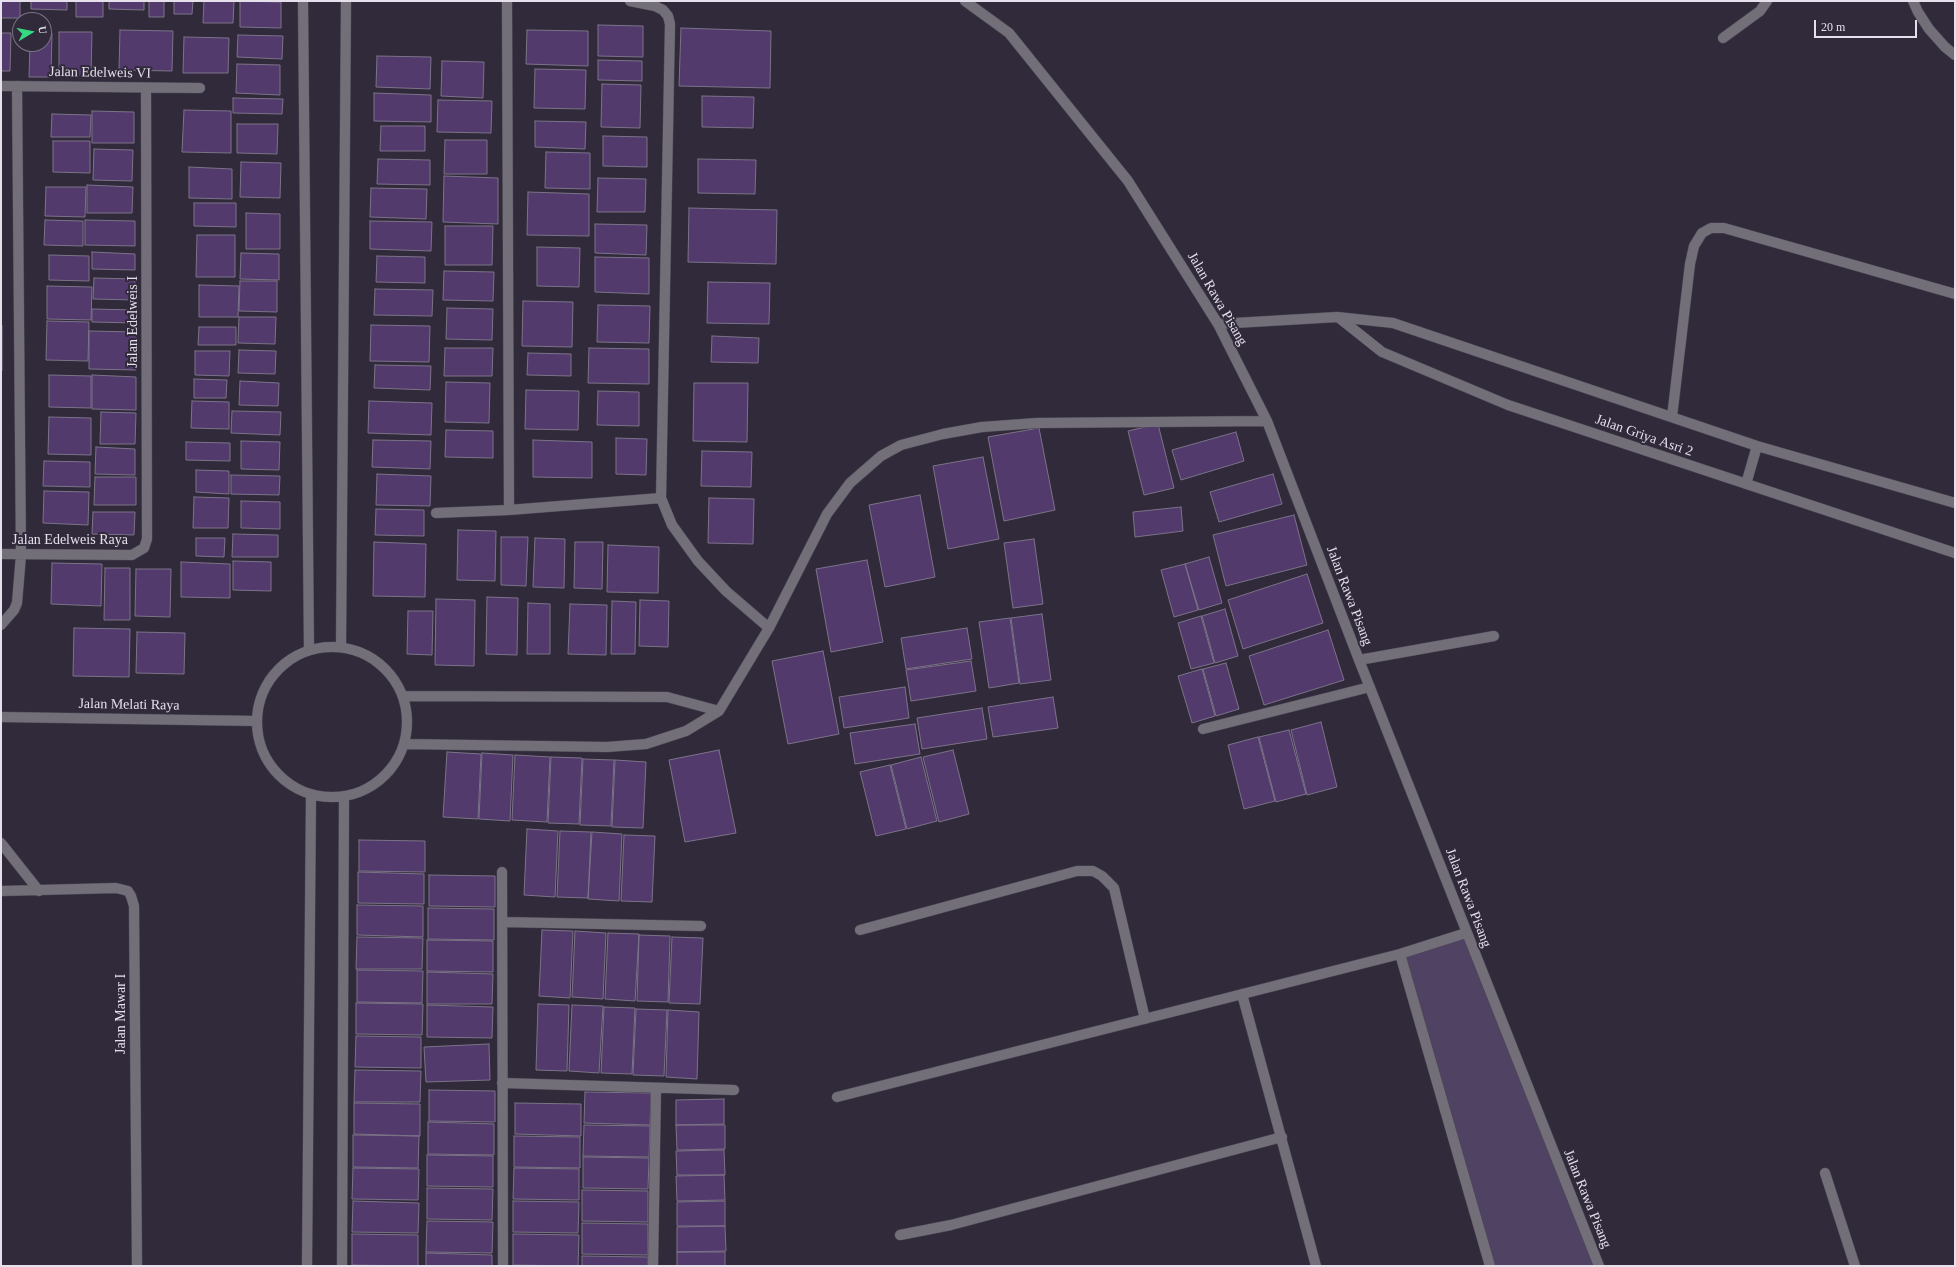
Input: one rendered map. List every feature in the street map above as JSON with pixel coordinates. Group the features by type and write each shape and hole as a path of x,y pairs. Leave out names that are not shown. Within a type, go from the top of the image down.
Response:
{"street":[{"path":"304,1 309,650"},
{"path":"341,647 346,1"},
{"path":"507,1 510,510"},
{"path":"630,1 655,6 663,10 668,16 670,24 661,498 672,525 698,561 726,591 769,628"},
{"name":"Jalan Rawa Pisang","path":"965,1 1009,33 1128,181 1218,324 1267,421 1466,933 1599,1266"},
{"path":"1723,38 1760,11 1767,1"},
{"path":"1913,1 1929,30 1955,55"},
{"name":"Jalan Edelweis VI","path":"1,86 200,88"},
{"path":"1,625 14,610 17,604 21,555 16,86"},
{"name":"Jalan Edelweis I","path":"139,552 144,548 147,539 146,88"},
{"path":"1672,417 1690,264 1694,246 1702,233 1711,228 1724,228 1955,294"},
{"name":"Jalan Griya Asri 2","path":"1218,324 1337,317 1394,323 1757,446 1955,503"},
{"name":"Jalan Griya Asri 2","path":"1337,317 1382,352 1508,404 1955,554"},
{"path":"404,744 607,747 646,744 686,731 719,711 769,628 827,514 850,483 881,456 901,445 974,428 1037,422 1267,421"},
{"path":"1746,484 1757,446"},
{"path":"436,513 510,510 661,498"},
{"name":"Jalan Edelweis Raya","path":"1,554 124,556 139,552"},
{"path":"1359,660 1494,636"},
{"path":"325,646 341,647 361,652 379,662 393,678 403,696 408,719 404,744 392,769 370,787 344,797 327,797 311,794 282,779 263,753 257,722 261,698 272,677 288,660 309,650 325,646"},
{"path":"1203,729 1370,686"},
{"path":"403,696 667,697 719,711"},
{"name":"Jalan Melati Raya","path":"1,717 257,722"},
{"path":"307,1266 311,794"},
{"path":"342,1266 344,797"},
{"path":"1,843 39,891"},
{"path":"860,930 1077,870 1093,871 1102,876 1114,888 1146,1019"},
{"path":"502,872 503,1266"},
{"name":"Jalan Mawar I","path":"1,892 116,888 128,891 131,896 134,906 137,1266"},
{"path":"502,922 701,926"},
{"path":"837,1097 1400,954 1466,933"},
{"path":"1400,954 1490,1266"},
{"path":"1242,994 1316,1266"},
{"path":"502,1083 656,1089 734,1090"},
{"path":"653,1266 656,1089"},
{"path":"900,1236 950,1225 1282,1137"},
{"path":"1825,1173 1855,1266"}],"shaded area":[{"path":"1466,933 1599,1266 1490,1266 1400,954"}],"building":[{"path":"1,1 20,1 20,12 12,12 12,18 1,18"},
{"path":"31,1 67,1 67,10 31,9"},
{"path":"76,1 103,1 103,17 76,17"},
{"path":"109,1 144,1 144,10 109,9"},
{"path":"149,1 164,1 164,17 149,17"},
{"path":"174,1 193,1 192,14 174,14"},
{"path":"204,1 234,1 233,23 203,23"},
{"path":"240,1 281,2 281,28 240,27"},
{"path":"598,25 643,26 643,57 598,56"},
{"path":"681,28 771,31 770,88 679,86"},
{"path":"120,30 173,31 172,71 119,70"},
{"path":"527,30 588,31 588,66 526,64"},
{"path":"59,32 92,32 91,76 59,75"},
{"path":"1,33 11,33 10,71 1,71"},
{"path":"238,35 283,36 282,59 237,57"},
{"path":"184,37 229,38 228,73 183,73"},
{"path":"30,52 52,52 51,77 29,77"},
{"path":"377,56 431,57 430,89 376,87"},
{"path":"598,60 642,61 642,81 598,80"},
{"path":"442,61 484,62 483,98 441,96"},
{"path":"237,64 280,65 280,95 236,93"},
{"path":"535,69 586,70 585,109 534,108"},
{"path":"602,84 641,85 640,128 601,127"},
{"path":"374,93 431,95 431,122 374,121"},
{"path":"702,96 754,97 753,128 702,127"},
{"path":"233,98 283,99 282,114 233,113"},
{"path":"438,100 492,101 491,133 437,132"},
{"path":"184,110 231,111 231,153 182,152"},
{"path":"92,111 134,112 134,143 92,143"},
{"path":"52,114 91,115 90,137 51,137"},
{"path":"535,121 586,122 585,149 535,147"},
{"path":"237,124 278,124 277,154 237,153"},
{"path":"381,126 425,126 425,151 380,151"},
{"path":"603,136 647,137 647,167 603,166"},
{"path":"445,140 487,140 487,174 444,174"},
{"path":"53,141 90,141 90,173 53,172"},
{"path":"94,149 133,150 132,181 93,180"},
{"path":"546,152 590,153 590,189 545,188"},
{"path":"378,159 430,160 430,185 377,184"},
{"path":"698,159 756,160 755,194 698,193"},
{"path":"241,162 281,163 280,198 240,197"},
{"path":"189,167 232,169 232,199 189,198"},
{"path":"444,176 498,178 498,224 443,222"},
{"path":"598,178 646,179 645,212 597,212"},
{"path":"87,185 133,187 132,213 87,213"},
{"path":"46,187 86,187 85,217 45,216"},
{"path":"371,188 427,189 426,219 370,217"},
{"path":"528,192 589,194 589,236 527,235"},
{"path":"194,203 236,203 236,227 194,226"},
{"path":"689,208 777,210 776,264 688,262"},
{"path":"246,213 280,214 280,249 246,249"},
{"path":"45,220 83,221 83,246 44,245"},
{"path":"85,220 135,221 135,246 85,245"},
{"path":"370,221 432,222 431,251 370,249"},
{"path":"595,224 647,225 646,255 595,253"},
{"path":"445,226 493,226 492,265 445,265"},
{"path":"197,235 235,235 235,277 196,277"},
{"path":"537,247 580,248 579,287 537,286"},
{"path":"92,252 135,254 135,270 92,269"},
{"path":"241,253 279,254 279,280 240,279"},
{"path":"49,255 89,256 89,281 49,280"},
{"path":"377,256 425,257 425,283 376,282"},
{"path":"595,257 649,258 649,294 595,292"},
{"path":"444,271 494,272 493,301 443,300"},
{"path":"94,278 135,279 135,300 93,299"},
{"path":"240,281 277,281 277,312 239,311"},
{"path":"708,282 770,283 769,324 707,323"},
{"path":"199,285 239,286 238,317 199,317"},
{"path":"47,286 92,287 91,320 47,319"},
{"path":"375,289 433,290 432,316 374,315"},
{"path":"523,301 573,302 572,347 522,346"},
{"path":"598,305 650,306 649,343 597,342"},
{"path":"447,308 493,309 492,340 446,339"},
{"path":"92,309 137,310 136,323 92,322"},
{"path":"239,317 276,317 275,344 238,343"},
{"path":"47,321 89,322 88,361 46,360"},
{"path":"2,325 2,371 1,371"},
{"path":"371,325 430,326 429,362 370,361"},
{"path":"199,327 236,327 236,345 198,345"},
{"path":"89,331 136,332 136,370 89,369"},
{"path":"712,336 759,338 758,363 711,362"},
{"path":"445,348 493,348 492,376 444,376"},
{"path":"589,348 649,349 649,384 588,383"},
{"path":"239,350 276,351 275,374 238,373"},
{"path":"195,351 230,351 229,376 195,375"},
{"path":"528,353 571,354 571,376 527,375"},
{"path":"375,365 431,366 430,390 374,388"},
{"path":"49,375 91,376 91,408 49,407"},
{"path":"92,375 136,377 136,410 92,409"},
{"path":"194,379 227,380 226,398 194,398"},
{"path":"240,381 279,383 278,406 239,405"},
{"path":"446,382 490,383 489,423 445,422"},
{"path":"694,383 748,383 747,442 693,441"},
{"path":"526,390 579,391 578,430 525,429"},
{"path":"598,391 639,392 639,426 597,425"},
{"path":"192,401 229,402 229,429 191,428"},
{"path":"369,401 432,403 431,435 368,433"},
{"path":"232,411 281,412 280,435 231,433"},
{"path":"101,412 136,413 135,444 100,444"},
{"path":"49,417 91,418 91,455 48,454"},
{"path":"1158,424 1174,488 1144,495 1128,431"},
{"path":"1039,428 1055,510 1004,521 988,437"},
{"path":"446,430 493,431 493,458 445,457"},
{"path":"1236,432 1244,461 1181,480 1172,450"},
{"path":"616,438 647,439 646,475 616,474"},
{"path":"373,440 431,441 430,469 372,467"},
{"path":"533,440 592,442 592,478 533,477"},
{"path":"241,441 280,442 279,470 241,469"},
{"path":"186,442 230,443 230,461 186,460"},
{"path":"96,447 135,449 135,475 95,474"},
{"path":"702,451 752,452 751,487 701,486"},
{"path":"983,457 999,539 948,549 933,466"},
{"path":"44,461 90,462 90,487 43,486"},
{"path":"196,470 229,471 229,494 196,492"},
{"path":"377,474 431,476 430,506 376,505"},
{"path":"1273,474 1282,504 1219,522 1210,492"},
{"path":"231,475 280,476 279,495 231,494"},
{"path":"95,477 136,477 136,505 94,505"},
{"path":"44,491 89,492 88,525 43,523"},
{"path":"920,495 935,577 885,587 869,505"},
{"path":"194,497 229,498 228,528 193,528"},
{"path":"709,498 754,499 753,544 708,543"},
{"path":"241,501 280,502 280,529 241,528"},
{"path":"1181,507 1183,531 1135,537 1133,512"},
{"path":"376,509 424,510 424,536 375,535"},
{"path":"93,512 135,512 134,535 92,534"},
{"path":"1294,515 1307,565 1226,586 1213,535"},
{"path":"458,530 496,531 495,581 457,580"},
{"path":"233,534 278,535 278,557 232,557"},
{"path":"501,537 528,537 526,586 501,585"},
{"path":"196,538 225,538 224,557 196,556"},
{"path":"535,538 565,539 564,588 533,587"},
{"path":"1034,539 1043,604 1013,608 1004,543"},
{"path":"374,542 426,544 425,597 373,596"},
{"path":"575,542 603,542 602,589 574,588"},
{"path":"608,545 659,547 658,593 607,592"},
{"path":"1209,557 1222,603 1199,610 1185,564"},
{"path":"867,560 883,642 831,652 816,569"},
{"path":"233,561 271,562 271,591 233,590"},
{"path":"181,562 230,564 230,598 181,597"},
{"path":"52,563 102,564 101,606 51,604"},
{"path":"1185,564 1198,610 1174,617 1161,570"},
{"path":"105,568 130,568 130,620 104,620"},
{"path":"136,569 171,569 170,617 135,616"},
{"path":"1307,574 1323,623 1243,649 1228,600"},
{"path":"487,597 518,598 517,655 486,654"},
{"path":"436,599 475,600 474,666 435,665"},
{"path":"640,600 669,601 668,647 639,646"},
{"path":"612,601 636,602 635,654 611,654"},
{"path":"528,603 550,604 550,654 527,654"},
{"path":"570,604 607,605 606,655 568,654"},
{"path":"1225,609 1238,656 1215,663 1202,616"},
{"path":"408,611 433,611 432,655 407,654"},
{"path":"1042,614 1051,680 1020,684 1011,618"},
{"path":"1201,616 1214,663 1191,669 1178,623"},
{"path":"1010,618 1019,683 989,688 979,622"},
{"path":"74,628 130,629 129,677 73,676"},
{"path":"967,628 972,659 906,669 901,638"},
{"path":"1328,630 1344,680 1264,705 1249,656"},
{"path":"137,632 185,633 184,674 136,673"},
{"path":"823,651 839,734 788,744 772,661"},
{"path":"971,661 976,691 911,701 906,670"},
{"path":"1226,663 1239,709 1216,716 1203,669"},
{"path":"1202,669 1215,716 1192,723 1178,676"},
{"path":"905,687 909,718 844,728 839,697"},
{"path":"1053,697 1058,728 993,737 988,707"},
{"path":"982,708 987,739 922,749 917,718"},
{"path":"1321,722 1337,787 1307,795 1291,730"},
{"path":"915,724 920,754 855,764 850,733"},
{"path":"1289,730 1306,794 1276,802 1259,737"},
{"path":"1258,737 1275,801 1244,809 1228,745"},
{"path":"719,750 736,833 685,842 669,760"},
{"path":"953,750 969,814 939,822 923,757"},
{"path":"447,752 481,754 478,819 443,817"},
{"path":"482,753 513,755 510,821 479,819"},
{"path":"515,755 550,757 547,822 512,820"},
{"path":"551,757 582,758 579,824 548,823"},
{"path":"921,757 937,821 907,829 891,765"},
{"path":"583,759 614,760 611,826 580,825"},
{"path":"615,760 646,762 643,828 612,827"},
{"path":"890,765 906,829 876,836 860,772"},
{"path":"527,829 558,831 555,897 524,895"},
{"path":"560,831 591,832 588,898 557,897"},
{"path":"592,832 622,834 619,901 588,899"},
{"path":"624,835 655,836 652,902 621,901"},
{"path":"359,840 425,841 425,872 359,871"},
{"path":"358,872 424,874 424,904 358,903"},
{"path":"429,875 495,876 495,907 429,906"},
{"path":"357,905 423,906 423,937 357,935"},
{"path":"428,908 494,909 494,940 428,939"},
{"path":"542,930 573,931 570,998 539,996"},
{"path":"575,931 606,933 603,999 572,997"},
{"path":"608,933 639,934 635,1001 605,999"},
{"path":"639,935 670,936 668,1002 637,1001"},
{"path":"357,937 423,938 422,969 356,969"},
{"path":"672,937 703,938 700,1004 669,1003"},
{"path":"427,940 493,941 493,972 427,971"},
{"path":"357,970 423,971 422,1003 357,1002"},
{"path":"427,972 493,974 492,1004 427,1004"},
{"path":"356,1003 423,1004 422,1035 356,1034"},
{"path":"538,1004 569,1005 567,1071 536,1070"},
{"path":"427,1005 493,1007 492,1038 427,1037"},
{"path":"572,1005 603,1006 599,1073 569,1071"},
{"path":"604,1007 635,1008 632,1074 601,1073"},
{"path":"636,1009 667,1010 664,1076 633,1075"},
{"path":"668,1010 699,1012 697,1079 666,1077"},
{"path":"356,1036 421,1037 421,1068 355,1067"},
{"path":"489,1044 490,1080 426,1082 424,1047"},
{"path":"355,1070 421,1071 420,1102 354,1102"},
{"path":"429,1090 495,1091 495,1122 429,1121"},
{"path":"585,1092 651,1093 650,1125 584,1123"},
{"path":"724,1099 724,1124 676,1125 676,1100"},
{"path":"354,1103 420,1104 420,1136 354,1134"},
{"path":"515,1103 581,1104 581,1136 515,1134"},
{"path":"428,1122 494,1124 494,1155 428,1154"},
{"path":"584,1125 650,1126 649,1157 583,1156"},
{"path":"676,1125 725,1125 725,1149 677,1150"},
{"path":"353,1135 419,1136 418,1168 353,1167"},
{"path":"514,1136 580,1137 580,1168 514,1167"},
{"path":"724,1150 725,1175 677,1175 676,1151"},
{"path":"427,1155 493,1156 493,1187 427,1186"},
{"path":"583,1157 649,1158 648,1189 583,1188"},
{"path":"353,1168 419,1169 418,1200 352,1199"},
{"path":"514,1168 579,1169 579,1200 513,1199"},
{"path":"724,1175 725,1200 677,1201 676,1176"},
{"path":"427,1188 493,1189 492,1220 427,1219"},
{"path":"582,1190 648,1191 648,1222 582,1221"},
{"path":"353,1201 419,1203 418,1233 352,1232"},
{"path":"513,1201 579,1202 578,1233 513,1232"},
{"path":"725,1201 725,1226 677,1226 677,1202"},
{"path":"427,1221 493,1222 492,1253 426,1252"},
{"path":"582,1223 648,1224 648,1255 582,1254"},
{"path":"725,1226 726,1251 677,1252 677,1227"},
{"path":"352,1234 418,1235 418,1266 352,1265"},
{"path":"513,1234 579,1235 578,1266 513,1265"},
{"path":"677,1252 725,1252 725,1266 677,1266"},
{"path":"426,1253 492,1255 492,1266 426,1266"},
{"path":"582,1256 648,1257 648,1266 582,1266"}]}
